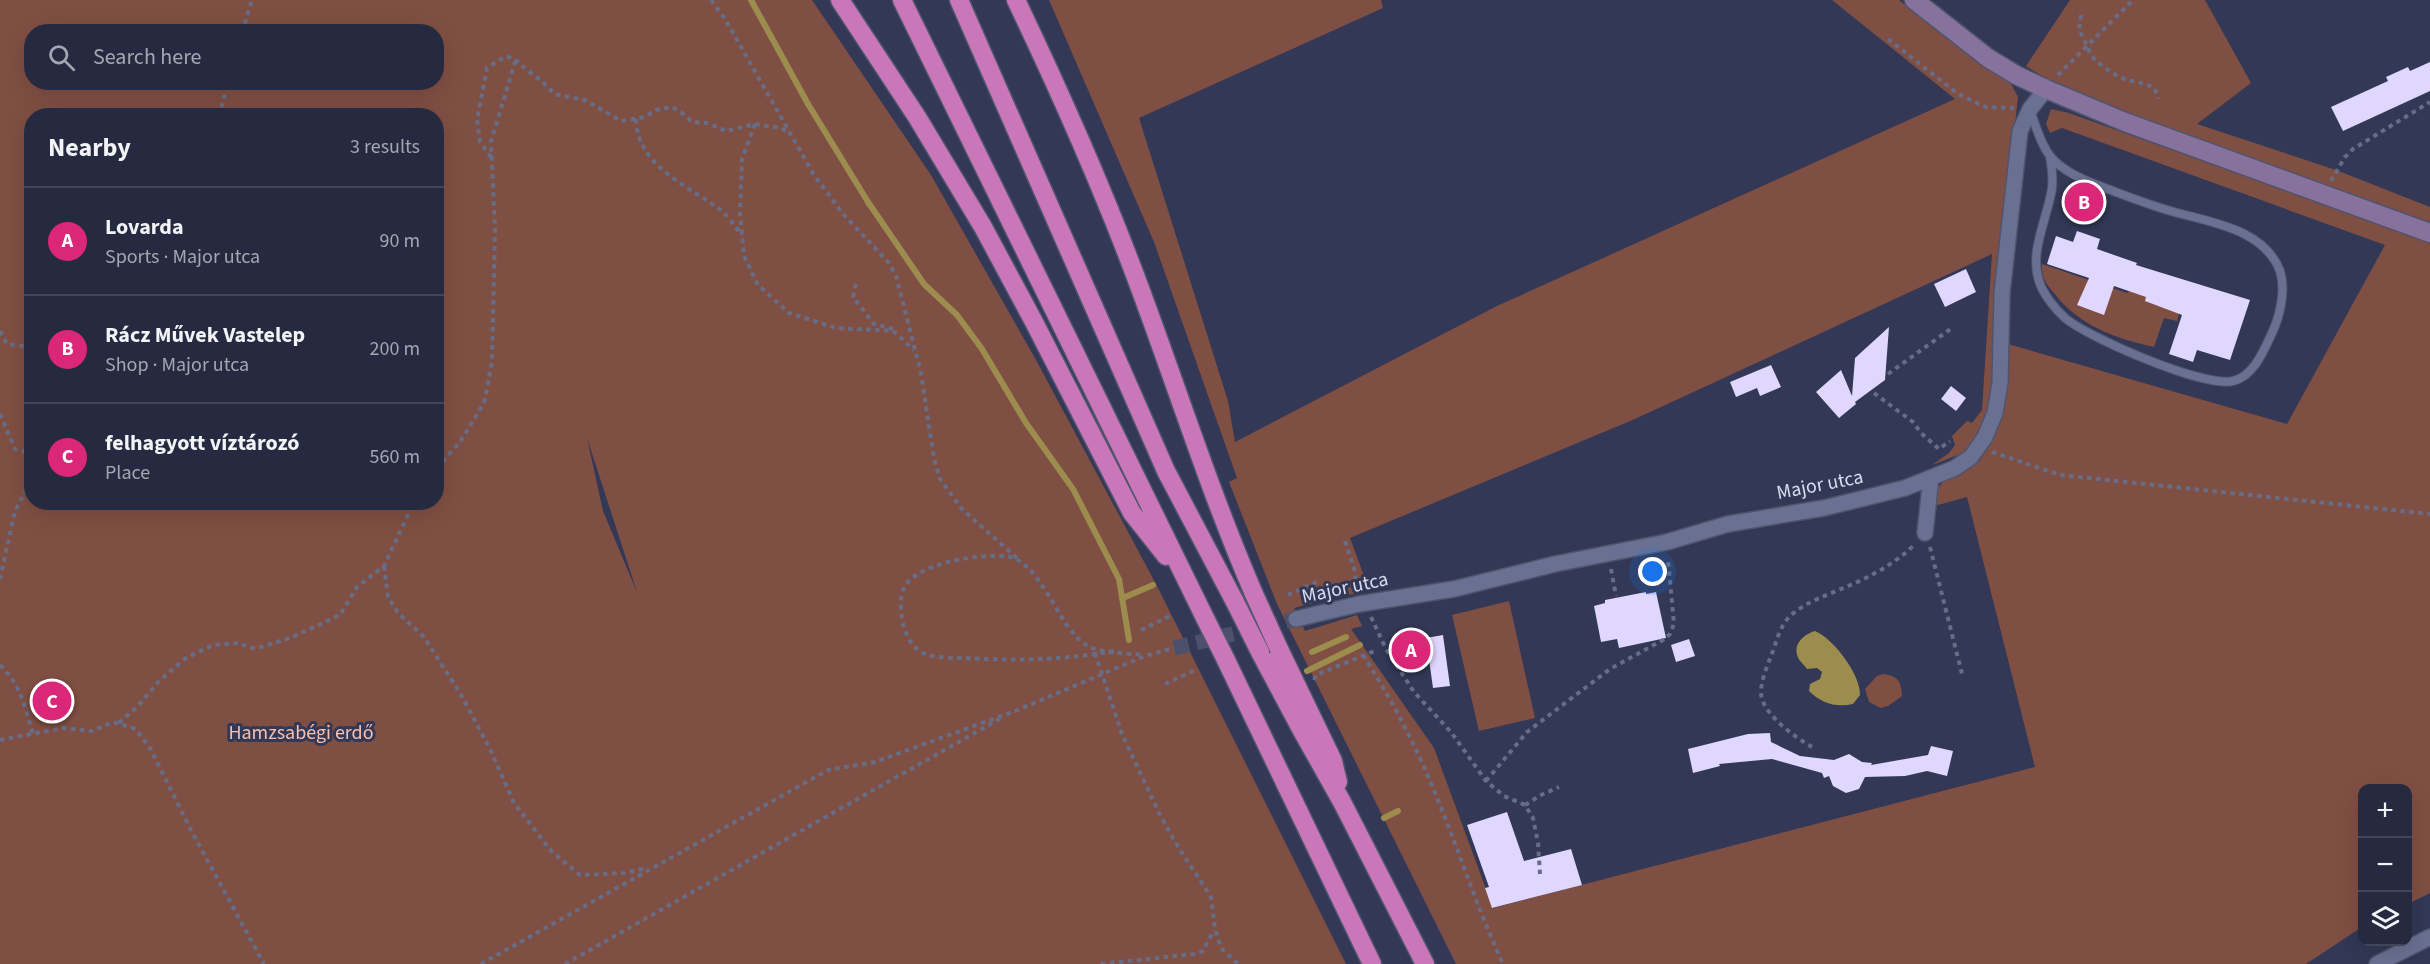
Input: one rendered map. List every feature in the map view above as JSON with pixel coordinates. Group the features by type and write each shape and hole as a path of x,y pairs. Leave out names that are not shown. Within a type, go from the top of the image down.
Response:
{"highway":[{"path":"840,0 917,117 983,227 1132,513 1189,585"},
{"path":"902,0 1225,658 1372,964"},
{"path":"959,0 1166,471 1235,602 1270,650"},
{"path":"1017,0 1105,199 1232,543 1254,594 1270,650 1300,729 1342,802 1425,964"}],"main road":[{"path":"1914,0 1988,58 2046,89 2125,122 2430,233"}],"street":[{"name":"Major utca","path":"1296,619 1359,604 1454,589 1667,542 1728,524 1824,508 1905,488 1955,468 1971,457 1985,437 1995,413 1998,393 2002,293 2020,131 2030,109 2046,89"},
{"path":"1925,533 1931,478"},
{"path":"2377,964 2430,937"}],"lane":[{"path":"2030,109 2040,138 2050,156 2061,167 2087,181 2164,209 2235,229 2250,237 2270,253 2280,273 2282,294 2277,322 2262,355 2246,375 2234,381 2217,382 2190,374 2112,345 2084,331 2064,317 2048,298 2039,281 2036,260 2052,189 2050,156"}],"path":[{"path":"244,24 252,0"},
{"path":"711,0 725,19 827,194 889,263 896,276 921,373 934,459 940,479 962,509 1018,559 1036,579 1078,639 1093,648 1145,656"},
{"path":"2046,89 2088,43 2133,0"},
{"path":"2081,15 2079,31 2088,43 2090,55 2113,73 2127,80 2146,83 2155,89 2158,99"},
{"path":"1888,39 1958,94 1986,107 2030,109"},
{"path":"491,157 480,142 477,120 487,68 506,56 516,59 526,70 543,80 554,94 585,100 621,121 645,117 656,110 672,107 692,122 708,123 726,131 755,124 781,128 794,137"},
{"path":"444,460 460,442 484,403 492,362 495,229 491,141 516,59"},
{"path":"221,108 226,90"},
{"path":"2336,170 2353,149 2430,102"},
{"path":"636,119 636,131 647,154 668,175 722,211 742,236"},
{"path":"755,124 742,159 740,213 744,256 758,285 789,313 836,328 893,331 914,351"},
{"path":"856,284 853,297 874,324 894,329"},
{"path":"1888,374 1952,328"},
{"path":"0,331 7,344 24,346"},
{"path":"1874,393 1913,422 1921,433 1939,449 1950,441"},
{"path":"0,414 15,449 24,452"},
{"path":"1976,450 1994,453 2060,475 2430,514"},
{"path":"0,579 15,511 24,494"},
{"path":"119,724 160,680 186,658 213,645 238,643 255,649 290,638 340,615 357,587 384,566 410,510"},
{"path":"1812,747 1798,739 1774,718 1761,694 1763,679 1780,631 1788,617 1797,610 1815,599 1896,561 1925,533 1935,560 1963,678"},
{"path":"1345,542 1354,569 1359,604"},
{"path":"1610,553 1616,596"},
{"path":"1018,559 1005,556 986,557 948,563 926,569 914,577 904,588 900,606 905,632 913,645 924,653 974,659 1070,658 1114,651"},
{"path":"1486,781 1527,732 1610,669 1670,634 1674,624 1668,557"},
{"path":"384,566 388,597 398,613 423,636 459,691 490,749 514,803 552,852 580,876 625,873 653,866"},
{"path":"1288,595 1317,582"},
{"path":"1141,630 1170,616"},
{"path":"1373,623 1386,649 1414,692 1451,732 1486,781 1503,796 1525,805 1533,818 1539,843 1540,874"},
{"path":"1093,648 1122,734 1159,813 1211,897 1215,929 1221,948 1238,964"},
{"path":"481,964 828,770 875,762 1015,711 1145,656 1174,648"},
{"path":"1313,681 1316,675 1377,650"},
{"path":"1363,655 1390,697 1435,792 1502,964"},
{"path":"0,665 13,676 27,709 33,735"},
{"path":"1165,684 1195,670"},
{"path":"565,964 1015,711"},
{"path":"0,740 63,728 92,731 113,722 136,729 150,748 193,834 264,964"},
{"path":"1525,805 1559,787"},
{"path":"1101,964 1194,954 1203,951 1215,929"}],"green space":[{"name":"Hamzsabégi erdő","path":"0,0 812,0 931,175 1036,360 1156,584 1346,964 0,964","holes":["587,438 636,590 603,511"]},
{"path":"1049,0 1381,0 1383,8 1139,118 1228,401 1235,442 1497,306 1955,99 1832,0 1899,0 1936,30 2011,84 2018,97 2006,208 1992,402 1975,442 1963,453 1932,465 1949,453 1955,445 1952,436 1967,421 1972,423 1982,410 1992,254 1635,419 1350,538 1364,576 1361,593 1294,608 1305,631 1357,615 1362,626 1351,629 1434,748 1493,908 2035,767 1967,497 1938,505 1933,501 1937,489 1943,482 1971,468 1981,459 1999,417 2008,344 2287,424 2385,245 2062,128 2050,133 2046,124 2051,109 2069,113 2430,243 2430,893 2412,902 2412,784 2358,784 2358,930 2306,964 1456,964 1277,604 1229,482 1237,478 1154,242"},
{"path":"2070,0 2205,0 2251,83 2197,124 2336,170 2430,207 2430,224 2111,108 2047,79 2026,66"},
{"path":"2042,264 2127,293 2136,285 2180,311 2177,321 2164,318 2154,347 2112,335 2086,322 2064,304 2045,280"},
{"path":"1509,601 1535,718 1479,731 1452,615"},
{"path":"1884,674 1898,680 1902,696 1881,708 1869,702 1865,689 1877,676"}],"shaded area":[{"path":"1815,631 1830,641 1851,668 1860,695 1853,704 1829,703 1809,691 1810,684 1820,679 1822,672 1817,668 1807,669 1798,657 1797,647 1805,636"}],"building":[{"path":"2430,62 2430,91 2343,131 2331,107 2388,81 2386,77 2408,67 2410,71"},
{"path":"2077,231 2100,239 2097,249 2137,263 2136,265 2250,300 2230,360 2197,350 2193,362 2169,354 2182,315 2145,301 2146,297 2114,286 2104,315 2077,305 2089,278 2047,264 2056,236 2073,242"},
{"path":"1966,269 1976,292 1945,307 1934,284"},
{"path":"1889,327 1885,380 1855,402 1856,404 1839,418 1816,392 1841,370 1852,396 1855,358"},
{"path":"1771,365 1781,387 1760,396 1757,388 1736,397 1730,382"},
{"path":"1951,386 1966,398 1956,411 1941,399"},
{"path":"1646,592 1646,594 1656,592 1666,638 1619,648 1617,639 1601,642 1594,606 1605,603 1605,600"},
{"path":"1443,635 1450,686 1433,688 1426,638"},
{"path":"1689,639 1695,656 1676,662 1671,645"},
{"path":"1770,733 1771,742 1800,756 1834,760 1849,754 1862,762 1872,763 1871,765 1928,755 1931,746 1953,751 1947,776 1927,771 1905,776 1865,777 1859,789 1846,793 1833,786 1829,776 1824,778 1822,773 1772,759 1719,764 1720,766 1693,773 1688,749 1748,734"},
{"path":"1507,812 1524,861 1571,849 1582,885 1492,908 1485,888 1489,887 1467,825"}],"waterway":[{"path":"751,0 808,104 868,202 924,284 957,315 982,349 1026,423 1073,489 1119,579 1129,640"},
{"path":"1123,598 1153,585"},
{"path":"1312,652 1346,637"},
{"path":"1307,671 1360,645"},
{"path":"1384,818 1398,811"}],"tunnel":[{"path":"1174,648 1296,619"}],"place":[{"name":"Rácz Művek Vastelep","path":"2084,202"},
{"name":"Lovarda","path":"1411,650"},
{"name":"felhagyott víztározó","path":"52,701"}]}
